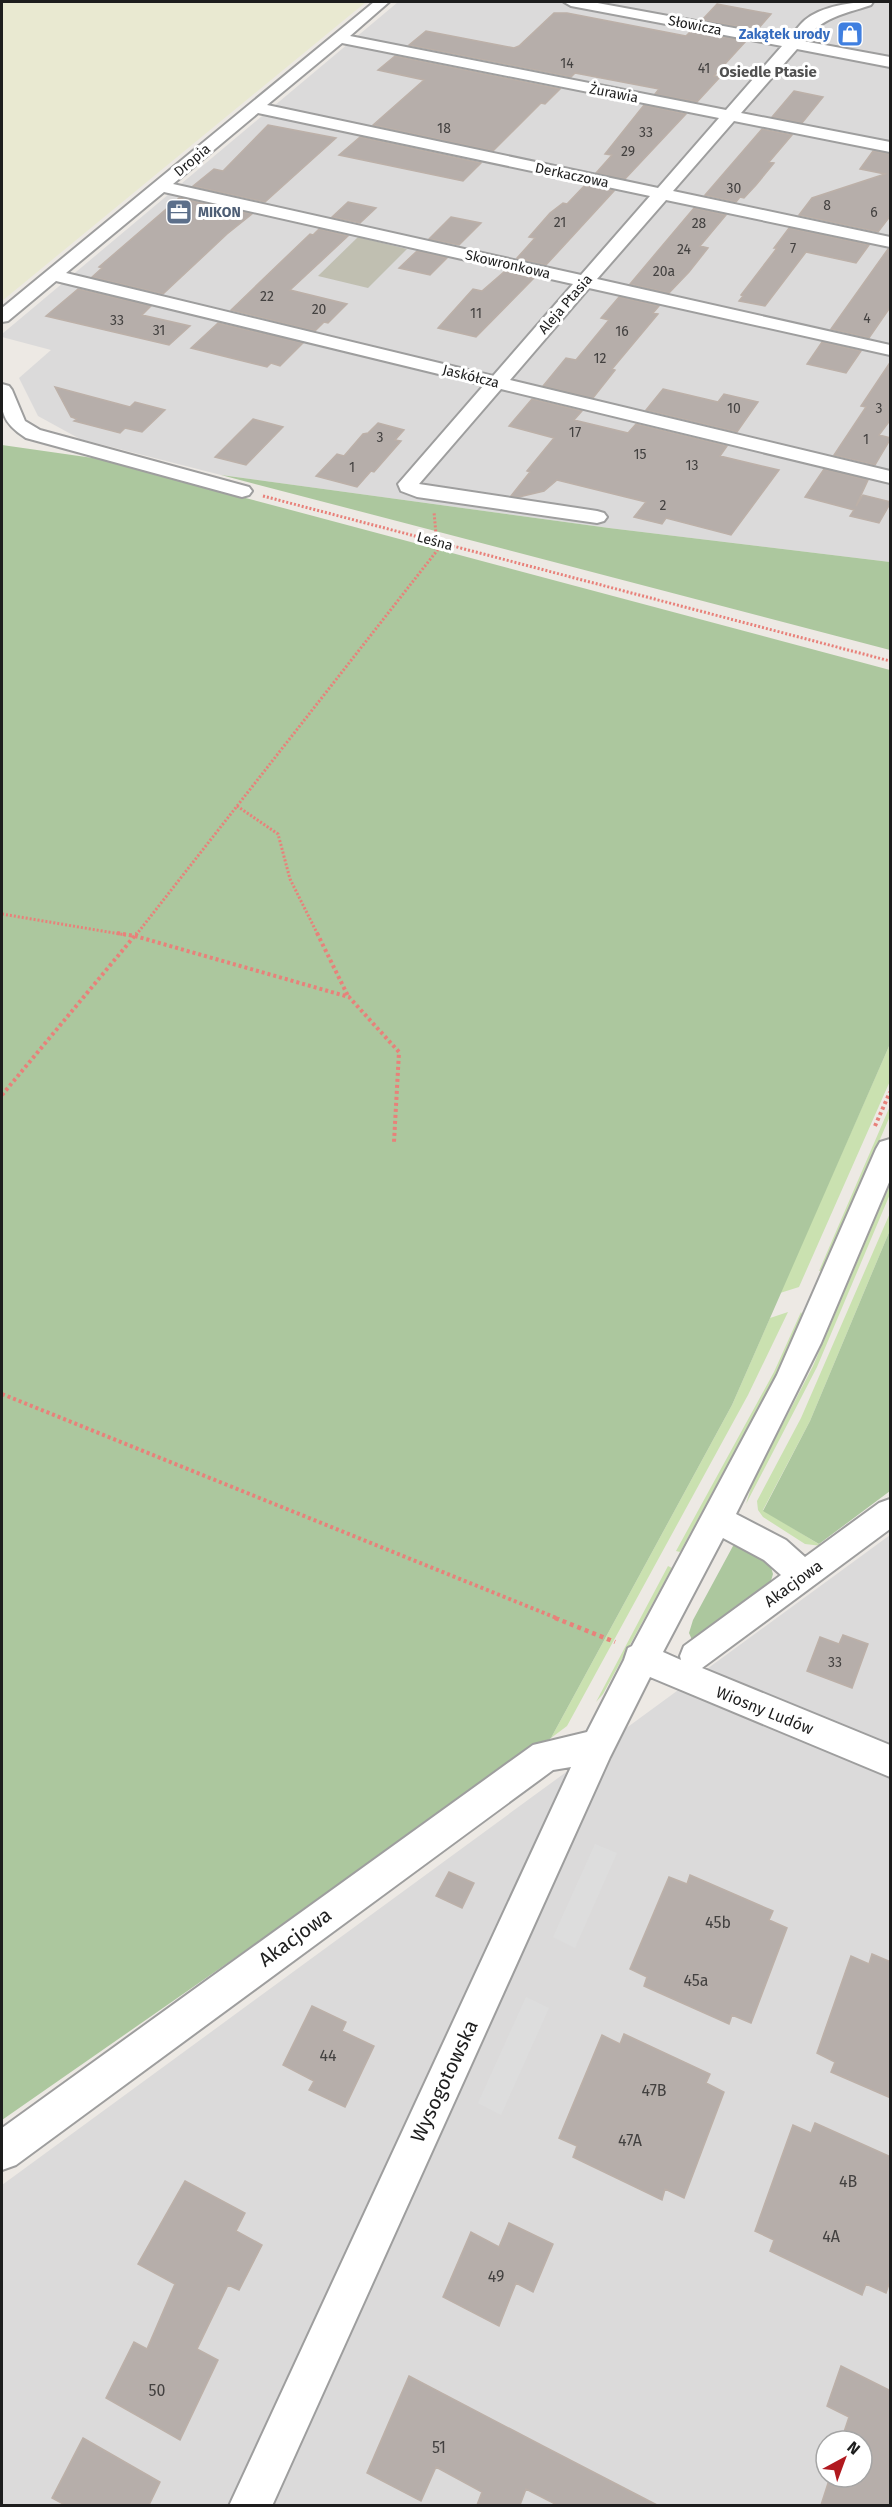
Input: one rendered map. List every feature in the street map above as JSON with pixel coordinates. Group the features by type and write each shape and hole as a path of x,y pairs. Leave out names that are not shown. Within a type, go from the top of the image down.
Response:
{"street":[{"name":"Dropia","path":"2,317 382,2"},
{"name":"Słowicza","path":"571,2 590,3 891,62"},
{"name":"Aleja Ptasia","path":"597,517 432,494 412,490 408,487 409,480 663,194 811,23 824,16 866,2"},
{"name":"Żurawia","path":"338,38 891,147"},
{"name":"Derkaczowa","path":"254,108 891,242"},
{"name":"Skowronkowa","path":"161,186 891,350"},
{"name":"Jaskółcza","path":"52,275 891,477"},
{"path":"2,390 17,424 33,434 242,491"},
{"name":"Wysogotowska","path":"250,2505 598,1746 626,1649 716,1519 806,1348 891,1149"},
{"name":"Akacjowa","path":"696,1656 891,1512"},
{"path":"716,1519 775,1550 804,1575"},
{"name":"Wiosny Ludów","path":"626,1649 891,1761"},
{"name":"Akacjowa","path":"2,2151 545,1756 598,1746"}],"path":[{"name":"Leśna","path":"242,491 891,661"},
{"path":"2,1095 135,936 443,543 436,534 432,494"},
{"path":"237,806 278,834 290,879 349,997 399,1052 394,1142"},
{"path":"2,914 135,936 349,997"},
{"path":"2,1394 626,1649"}],"shaded area":[{"path":"398,2 890,2 890,562 609,528 221,475 80,439 38,416 19,378 51,350 2,337 2,334"},
{"path":"358,237 407,249 368,288 318,276"},
{"path":"890,1535 890,2505 2,2505 2,2185"},
{"path":"595,1844 617,1853 575,1948 553,1937"},
{"path":"526,1997 549,2008 501,2115 478,2103"}],"green space":[{"path":"2,2 366,2 2,301"},
{"path":"2,445 100,459 890,670 890,1044 732,1405 551,1738 2,2120"},
{"path":"221,475 609,528 890,562 890,650"},
{"path":"890,1044 890,1081 799,1287 780,1293"},
{"path":"890,1106 890,1116 824,1270 819,1271"},
{"path":"890,1184 890,1194 817,1367 746,1504 753,1481 813,1366"},
{"path":"890,1213 890,1230 810,1421 763,1510 822,1546 805,1544 763,1517 758,1510 757,1501 801,1418"},
{"path":"890,1230 890,1491 819,1544 763,1511 810,1421"},
{"path":"788,1312 748,1395 567,1726 551,1738 732,1405 770,1318"},
{"path":"801,1312 803,1316 777,1373 680,1552 676,1551 774,1372"},
{"path":"733,1546 744,1546 770,1564 773,1574 770,1584 693,1642 689,1633 693,1620"},
{"path":"668,1566 672,1568 603,1694 596,1702"}],"building":[{"path":"717,4 771,14 757,30 702,20"},
{"path":"554,13 567,13 686,36 691,31 746,41 714,76 720,77 697,102 655,94 659,89 575,73 571,77 409,45 426,31 514,48"},
{"path":"395,56 560,89 545,104 541,103 493,151 373,125 424,80 378,70"},
{"path":"794,91 823,97 802,123 772,117"},
{"path":"644,105 686,114 625,179 596,173 612,155 605,154"},
{"path":"268,125 336,138 265,202 193,186 214,169 223,171"},
{"path":"762,129 792,135 769,162 774,163 756,185 744,198 740,197 736,202 705,195"},
{"path":"360,137 481,163 463,181 339,155"},
{"path":"873,151 891,154 891,215 878,232 799,215 812,198 885,174 860,169"},
{"path":"585,185 614,191 546,265 517,258 535,238 529,237 550,213 563,203 567,204"},
{"path":"179,198 252,214 227,234 163,294 92,277 102,268 99,267"},
{"path":"348,202 376,208 360,223 332,217"},
{"path":"694,208 726,215 700,246 708,248 689,272 669,293 630,284"},
{"path":"451,217 481,223 459,245 429,239"},
{"path":"789,228 869,245 856,263 806,252 765,306 739,301 743,296 741,295 777,248 774,248"},
{"path":"319,229 348,236 290,290 347,304 328,323 324,322 315,331 231,310 310,234 313,235"},
{"path":"888,249 891,249 891,306 869,338 831,329"},
{"path":"417,251 447,258 430,275 399,268"},
{"path":"505,271 534,278 476,337 438,328 473,289 482,291"},
{"path":"78,289 151,306 142,315 190,326 169,345 46,316"},
{"path":"619,297 659,306 653,313 658,314 612,369 615,370 593,398 543,386 566,358 576,360 609,320 601,318"},
{"path":"218,323 303,343 280,366 271,363 267,367 191,348"},
{"path":"822,342 861,351 846,373 807,364"},
{"path":"891,361 891,419 879,435 891,438 875,465 834,455 866,407 861,406"},
{"path":"55,387 130,407 135,402 165,410 142,432 125,428 120,433 74,421 77,419 71,417"},
{"path":"663,389 718,402 724,394 758,402 737,432 646,410"},
{"path":"532,399 582,411 574,420 628,433 636,424 727,446 720,456 779,470 731,535 666,518 662,524 634,517 646,502 557,480 544,491 519,497 511,496 530,472 527,471 554,438 509,426"},
{"path":"253,419 283,427 246,465 215,457"},
{"path":"378,423 404,430 395,440 401,441 374,472 371,471 357,487 316,476 337,454 344,456 363,434 368,433"},
{"path":"824,469 868,480 856,506 863,495 891,502 879,523 850,516 854,510 805,497"},
{"path":"843,1635 868,1644 852,1688 807,1671 820,1637 839,1644"},
{"path":"449,1872 474,1883 462,1908 436,1896"},
{"path":"690,1875 773,1911 769,1920 787,1928 751,2023 732,2015 729,2024 644,1986 647,1977 630,1969 669,1877 687,1884"},
{"path":"872,1954 891,1962 891,2098 831,2072 835,2062 817,2053 851,1956 869,1964"},
{"path":"312,2006 346,2022 342,2031 374,2046 345,2107 309,2090 314,2081 283,2065"},
{"path":"624,2034 710,2074 706,2083 724,2092 684,2198 665,2189 662,2200 573,2157 577,2146 559,2138 602,2035 620,2044"},
{"path":"815,2123 891,2157 891,2278 886,2293 866,2284 862,2295 770,2251 774,2240 755,2231 793,2125 811,2133"},
{"path":"185,2181 245,2213 236,2231 262,2245 239,2290 228,2285 197,2349 218,2360 180,2440 106,2398 134,2342 147,2349 175,2284 138,2264"},
{"path":"509,2223 553,2244 533,2292 516,2283 499,2326 443,2297 471,2232 499,2247"},
{"path":"841,2366 891,2391 891,2505 821,2505 826,2489 874,2489 874,2429 845,2429 849,2417 827,2406"},
{"path":"409,2376 657,2505 557,2505 526,2489 520,2505 477,2505 482,2492 436,2467 421,2501 367,2473"},
{"path":"83,2438 160,2482 149,2505 65,2505 52,2498"}],"place":[{"name":"Zakątek urody","path":"850,34"},
{"name":"MIKON","path":"179,212"}],"district":[{"name":"Osiedle Ptasie","path":"768,72"}]}
